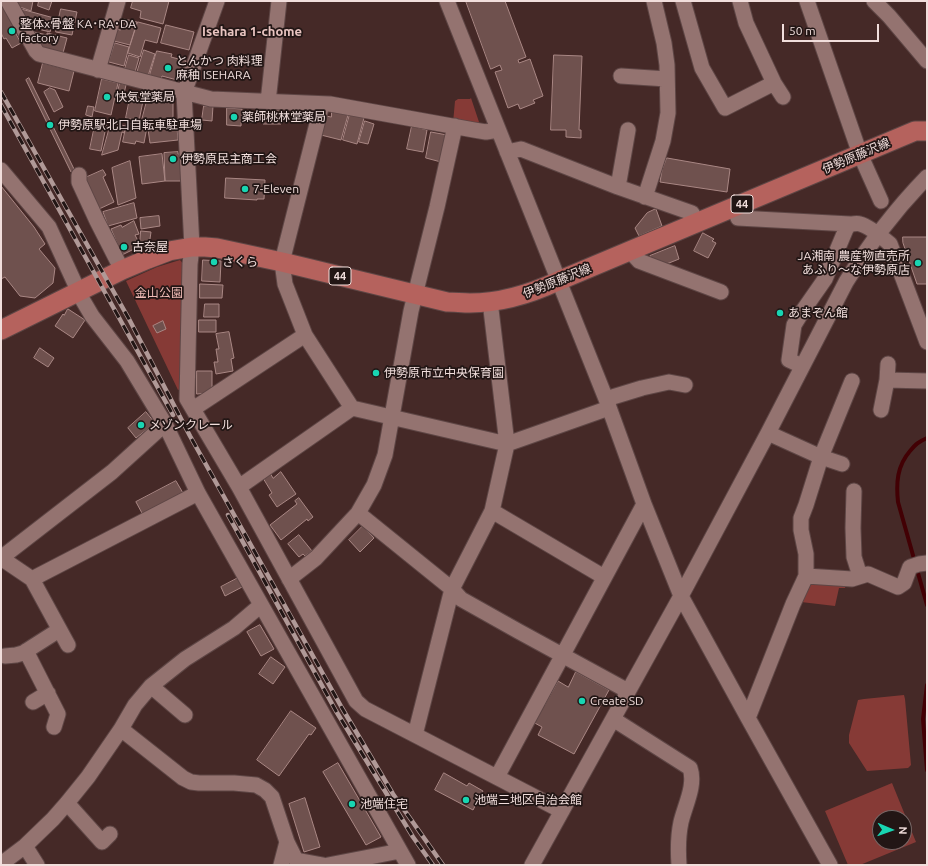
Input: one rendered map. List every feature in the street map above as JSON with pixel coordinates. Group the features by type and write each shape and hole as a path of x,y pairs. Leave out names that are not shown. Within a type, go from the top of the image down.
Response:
{"main road":[{"name":"伊勢原藤沢線","path":"122,270 169,251 192,247 205,247 217,248 282,262 448,302 469,303 515,298 539,290 915,131 927,131"},
{"name":"44","path":"1,330 122,270"}],"street":[{"path":"8,1 39,54 184,93 211,99 330,104 486,132 498,130"},
{"path":"98,70 118,1"},
{"path":"217,1 184,93 192,247 190,264 187,399 239,487 356,701 365,709 562,811"},
{"path":"268,102 280,1"},
{"path":"447,1 607,404 644,504 681,596 830,865"},
{"path":"645,197 663,141 668,113 667,65 664,43 654,1"},
{"path":"683,1 702,68 725,108 774,83"},
{"path":"740,1 746,23 774,83 783,97"},
{"path":"807,1 860,154 881,201"},
{"path":"878,2 927,61"},
{"path":"622,76 667,79"},
{"path":"322,104 282,262 285,284 305,336 352,408 507,444 607,404 642,388 669,382 685,385"},
{"path":"289,579 316,558 358,513 374,485 385,455 411,311 437,207 455,126"},
{"path":"618,187 628,130"},
{"path":"507,152 521,148 618,187 692,213 698,223"},
{"path":"1,170 49,227 78,292 92,316 127,361 165,424 198,493 408,865"},
{"path":"79,175 80,182 97,221 122,270"},
{"path":"532,865 681,596 846,282 878,234 927,177"},
{"path":"734,208 738,218 850,224 855,223 861,224 878,234 890,244 927,342"},
{"path":"802,366 789,360 794,325 825,279 846,229 850,224"},
{"path":"630,251 639,261 721,292"},
{"path":"415,735 452,589 492,511 507,444 490,301"},
{"path":"193,409 305,336"},
{"path":"881,410 887,380 888,364"},
{"path":"887,380 927,381"},
{"path":"748,718 793,604 806,576 806,554 801,530 801,518 822,457 852,381"},
{"path":"239,487 352,408"},
{"path":"68,646 32,579 1,558 112,472 165,424"},
{"path":"768,432 822,457 842,464"},
{"path":"854,490 854,558 860,576"},
{"path":"32,579 198,493"},
{"path":"497,777 644,504"},
{"path":"492,511 604,577"},
{"path":"358,513 452,589 461,599 628,691"},
{"path":"806,576 852,579 868,574 898,588 919,565"},
{"path":"1,864 25,846 67,803 88,777 121,729 135,705 151,686 184,659 234,628 261,605"},
{"path":"5,656 16,655 59,630"},
{"path":"26,650 58,714 54,727"},
{"path":"151,686 185,715"},
{"path":"33,702 48,693"},
{"path":"613,719 690,768 692,775 689,795 681,822 678,848 679,865"},
{"path":"121,729 183,778 191,782 234,782 256,784 265,790 272,797 286,842 296,860 323,865"},
{"path":"67,803 102,842"},
{"path":"280,865 286,842"},
{"path":"25,846 37,865"},
{"path":"328,865 400,851"}],"green space":[{"path":"471,98 481,128 453,123 455,101 458,99"},
{"name":"金山公園","path":"180,260 184,265 182,388 178,390 126,281 157,267"},
{"path":"812,582 846,584 845,588 839,588 835,606 801,602"},
{"path":"904,695 911,765 908,768 867,771 849,743 849,735 858,700"},
{"path":"892,783 903,810 872,810 872,850 897,850 860,865 848,865 825,811"},
{"path":"912,832 916,842 912,844"}],"building":[{"path":"1,1 17,31 15,32 21,43 12,48 1,33"},
{"path":"16,1 33,1 31,11 20,7"},
{"path":"39,1 52,1 49,10 38,6"},
{"path":"133,1 169,1 163,24 140,18 141,11 131,8"},
{"path":"466,1 505,1 526,57 518,60 519,63 530,59 543,96 533,100 535,103 520,109 518,104 508,108 495,72 502,70 500,65 491,69"},
{"path":"21,9 54,18 50,32 30,27"},
{"path":"61,9 77,12 72,35 56,32"},
{"path":"124,19 137,22 130,45 114,41 117,29 120,30"},
{"path":"138,22 161,28 157,43 145,40 140,57 128,53"},
{"path":"166,25 194,32 189,50 161,43"},
{"path":"34,32 47,35 47,33 67,38 63,53 44,49"},
{"path":"115,43 129,47 124,66 109,62"},
{"path":"144,50 155,54 148,76 137,73"},
{"name":"とんかつ 肉料理 麻秞 ISEHARA","path":"157,51 172,54 171,57 186,61 181,81 162,76 161,79 150,75"},
{"path":"129,55 139,58 135,72 125,69"},
{"path":"554,55 582,56 579,130 581,130 581,138 566,137 566,130 551,130"},
{"path":"43,63 74,71 69,91 38,83"},
{"name":"伊勢原駅北口自転車駐車場","path":"29,78 75,171 71,172 26,80"},
{"name":"快気堂薬局","path":"102,79 118,83 111,115 95,111"},
{"path":"120,83 126,85 122,102 116,100"},
{"path":"50,88 55,90 63,107 54,112 44,92"},
{"path":"131,93 144,96 139,121 126,118"},
{"path":"148,97 173,103 173,125 150,120 149,126 141,124"},
{"path":"88,106 94,107 92,117 86,115"},
{"path":"204,106 213,106 212,121 202,120"},
{"name":"薬師桃林堂薬局","path":"227,108 242,109 241,126 227,125"},
{"path":"260,109 282,110 281,124 263,124 263,117 259,117"},
{"path":"332,111 348,115 341,140 321,135 326,116 331,117"},
{"path":"350,114 364,118 357,144 343,140"},
{"path":"96,120 107,122 101,151 90,149"},
{"path":"365,121 374,124 368,144 359,142"},
{"path":"111,123 126,126 124,133 122,132 118,150 102,155"},
{"path":"127,123 147,127 144,143 136,141 135,144 123,142"},
{"path":"412,126 427,130 423,152 407,149"},
{"path":"177,127 178,140 150,143 148,129"},
{"path":"431,132 447,135 441,162 426,158"},
{"path":"178,152 178,154 181,154 182,181 165,181 164,153"},
{"path":"162,154 165,181 142,184 139,157"},
{"path":"667,158 730,169 727,192 660,182 662,170"},
{"path":"130,161 136,198 118,205 112,168"},
{"path":"103,170 106,175 103,177 114,202 99,209 85,178"},
{"name":"7-Eleven","path":"226,178 265,180 264,199 225,198"},
{"path":"1,186 34,227 45,244 39,249 55,268 53,283 35,298 20,296 5,277 1,279"},
{"path":"134,203 137,218 108,226 103,212"},
{"path":"656,209 662,226 639,236 635,228 647,213"},
{"path":"159,216 160,226 141,229 140,218"},
{"path":"134,221 139,234 135,235 138,241 134,243 136,248 122,255 111,229 121,225 122,227"},
{"path":"141,231 151,232 149,246 140,246"},
{"path":"703,233 714,239 712,241 716,243 708,258 694,251"},
{"name":"JA湘南 農産物直売所 あふり～な伊勢原店","path":"903,237 927,237 927,284 917,284 903,243"},
{"path":"675,246 679,259 664,265 652,261 650,256"},
{"path":"203,260 221,261 220,282 202,281"},
{"path":"200,284 223,285 222,298 200,298"},
{"path":"205,304 219,304 219,317 204,317"},
{"path":"68,309 85,320 73,338 55,326"},
{"path":"199,320 216,320 216,332 199,332"},
{"path":"163,321 166,329 157,333 153,326"},
{"path":"229,332 234,358 231,359 233,371 216,374 214,362 218,362 216,349 219,349 216,334"},
{"path":"40,348 54,358 48,367 34,358"},
{"path":"197,371 212,371 212,390 209,393 197,394"},
{"name":"メゾンクレール","path":"146,412 155,423 136,438 128,428"},
{"path":"281,472 296,494 277,507 269,495 272,493 263,478 270,473 273,478"},
{"path":"176,481 183,493 143,515 136,502"},
{"path":"299,498 313,517 308,521 307,519 281,540 270,525 297,504 295,501"},
{"path":"363,526 374,538 360,552 349,540"},
{"path":"299,535 312,551 305,556 303,554 299,557 288,544"},
{"path":"240,577 244,586 225,596 221,587"},
{"path":"260,625 274,649 261,656 247,632"},
{"path":"271,657 285,667 273,684 259,674"},
{"path":"576,672 609,690 574,754 538,735 542,727 533,722 558,681 568,687"},
{"path":"291,711 316,728 311,735 309,734 279,776 257,760"},
{"name":"池端住宅","path":"338,763 381,837 366,845 323,772"},
{"name":"池端三地区自治会館","path":"444,773 467,786 469,783 483,791 473,810 435,790"},
{"path":"305,798 320,847 304,852 289,804"}],"waterway":[{"path":"927,438 919,442 910,451 902,463 897,481 898,502 927,605"},
{"path":"927,685 923,719 927,770"}],"railway":[{"path":"1,92 129,319 190,436 342,708 393,794 443,865"},
{"path":"1,105 173,415"},
{"path":"228,515 336,711 413,837 433,865"}],"place":[{"name":"整体x骨盤 KA･RA･DA factory","path":"12,31"},
{"name":"とんかつ 肉料理 麻秞 ISEHARA","path":"168,68"},
{"name":"快気堂薬局","path":"107,97"},
{"name":"薬師桃林堂薬局","path":"234,117"},
{"name":"伊勢原駅北口自転車駐車場","path":"50,125"},
{"name":"伊勢原民主商工会","path":"173,159"},
{"name":"7-Eleven","path":"245,189"},
{"name":"古奈屋","path":"124,247"},
{"name":"さくら","path":"214,262"},
{"name":"JA湘南 農産物直売所 あふり～な伊勢原店","path":"918,263"},
{"name":"あまぞん館","path":"780,313"},
{"name":"伊勢原市立中央保育園","path":"376,373"},
{"name":"メゾンクレール","path":"141,425"},
{"name":"Create SD","path":"582,701"},
{"name":"池端三地区自治会館","path":"466,800"},
{"name":"池端住宅","path":"352,804"}],"district":[{"name":"Isehara 1-chome","path":"252,32"}]}
